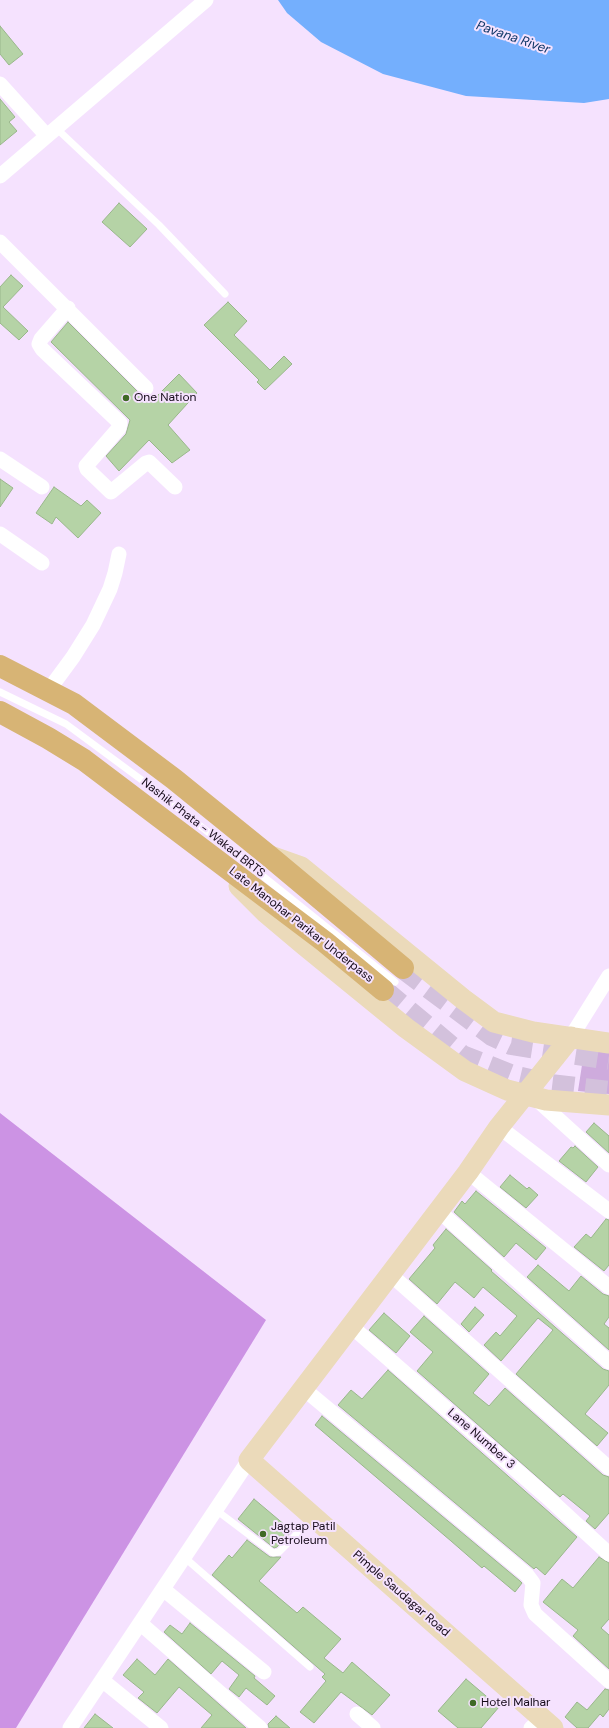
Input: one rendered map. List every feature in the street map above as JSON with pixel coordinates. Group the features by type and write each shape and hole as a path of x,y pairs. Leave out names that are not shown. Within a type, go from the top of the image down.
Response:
{"main road":[{"path":"0,666 74,704 174,779 269,856 394,980"},
{"name":"Late Manohar Parikar Underpass","path":"0,712 34,730 84,760 325,942 394,980"}],"street":[{"path":"0,176 206,0"},
{"path":"0,84 52,132"},
{"path":"0,242 68,308 146,388"},
{"path":"68,308 41,338 39,344 42,349 120,422 120,425 86,466 87,469 111,492 146,462 149,462 175,487"},
{"path":"0,459 42,487"},
{"path":"0,534 42,562"},
{"path":"48,690 73,657 93,625 110,589 119,554"},
{"path":"269,856 301,867 463,999 494,1022 533,1032 609,1043"},
{"path":"218,862 241,888 266,912 406,1028 465,1071 507,1090 546,1100 609,1106"},
{"path":"70,1728 249,1460 439,1211 499,1127 529,1095 571,1037 609,976"},
{"path":"529,1095 609,1165"},
{"path":"499,1127 609,1211"},
{"path":"468,1172 609,1287"},
{"path":"439,1211 609,1362"},
{"path":"390,1274 609,1468"},
{"name":"Lane Number 3","path":"351,1326 546,1496 609,1554"},
{"path":"304,1389 527,1574 533,1583 531,1605 535,1614 609,1681"},
{"name":"Pimple Saudagar Road","path":"249,1460 313,1516 542,1725"},
{"path":"163,1589 264,1672"},
{"path":"140,1623 260,1728"},
{"path":"102,1680 162,1728"},
{"path":"357,1714 373,1728"}],"lane":[{"path":"52,132 159,225 225,294"},
{"name":"Nashik Phata - Wakad BRTS","path":"0,692 66,724 152,787 394,980"},
{"path":"216,1510 273,1553 279,1552 313,1516"},
{"path":"184,1557 310,1667"}],"shaded area":[{"path":"586,1039 609,1045 609,1094 578,1091"},
{"path":"0,1113 266,1320 16,1728 0,1728"}],"water":[{"name":"Pavana River","path":"278,0 609,0 609,99 584,103 466,96 383,74 321,42 287,13"}],"building":[{"path":"0,26 23,54 9,65 0,54"},
{"path":"0,99 15,117 9,122 17,131 0,145"},
{"path":"119,203 147,229 130,247 102,222"},
{"path":"11,275 23,286 3,307 28,331 19,340 0,323 0,287"},
{"path":"228,302 247,321 234,335 270,370 284,356 292,364 265,390 257,382 259,380 204,325"},
{"name":"One Nation","path":"68,322 150,403 179,374 197,393 168,425 190,450 172,463 149,440 119,471 106,456 126,434 130,420 51,342"},
{"path":"0,479 13,488 0,507"},
{"path":"54,487 81,506 87,500 101,513 78,538 56,517 52,524 36,513"},
{"path":"594,1123 609,1136 609,1153 586,1132"},
{"path":"575,1146 598,1167 586,1182 559,1161 571,1147 573,1148"},
{"path":"510,1175 527,1189 529,1187 538,1195 526,1208 500,1187"},
{"path":"476,1191 546,1248 536,1260 516,1243 504,1257 454,1212 462,1201 465,1204"},
{"path":"606,1219 609,1220 609,1265 604,1271 574,1247 586,1234 591,1238"},
{"path":"446,1229 492,1270 491,1271 603,1369 609,1371 609,1385 585,1414 608,1433 597,1446 516,1374 553,1330 538,1318 501,1361 484,1345 496,1332 500,1336 517,1316 483,1287 474,1298 455,1282 437,1304 409,1279 435,1248 433,1245"},
{"path":"538,1265 569,1291 581,1276 603,1294 609,1296 609,1317 604,1324 609,1328 609,1350 527,1277"},
{"path":"475,1307 484,1315 469,1332 461,1324"},
{"path":"384,1313 410,1336 396,1353 369,1330"},
{"path":"424,1316 489,1374 473,1393 489,1406 505,1388 603,1475 609,1477 609,1513 595,1529 586,1521 590,1516 563,1494 560,1497 417,1371 433,1352 410,1332"},
{"path":"388,1370 577,1537 545,1575 536,1567 534,1569 338,1405 351,1390 362,1399"},
{"path":"322,1416 520,1581 522,1583 515,1592 484,1566 482,1568 315,1425"},
{"path":"254,1499 292,1531 277,1547 274,1548 238,1519"},
{"path":"247,1540 270,1557 281,1557 259,1581 297,1613 303,1607 341,1639 324,1658 343,1673 352,1662 390,1695 372,1715 341,1692 314,1723 300,1712 326,1681 322,1677 325,1674 212,1575 229,1555 232,1558"},
{"path":"599,1557 609,1563 609,1619 601,1628 609,1635 609,1669 573,1636 578,1630 543,1602 562,1579 573,1588"},
{"path":"190,1623 255,1676 254,1678 275,1696 267,1705 246,1688 239,1697 229,1689 239,1675 222,1661 211,1674 164,1632 170,1625 182,1634"},
{"path":"137,1659 155,1675 168,1659 246,1728 201,1728 212,1715 179,1687 157,1713 138,1698 144,1692 123,1675"},
{"path":"466,1679 499,1707 481,1728 458,1728 438,1711"},
{"path":"605,1689 609,1690 609,1709 603,1717 600,1714 588,1728 577,1728 565,1717 577,1702 587,1710"},
{"path":"95,1714 113,1728 84,1728"},
{"path":"276,1716 290,1728 269,1728 268,1724"}],"tunnel":[{"path":"403,968 492,1035 511,1044 609,1059"},
{"path":"383,990 462,1056 513,1076 551,1085 609,1092"}],"place":[{"name":"One Nation","path":"126,398"},
{"name":"Jagtap Patil Petroleum","path":"263,1534"},
{"name":"Hotel Malhar","path":"473,1703"}]}
